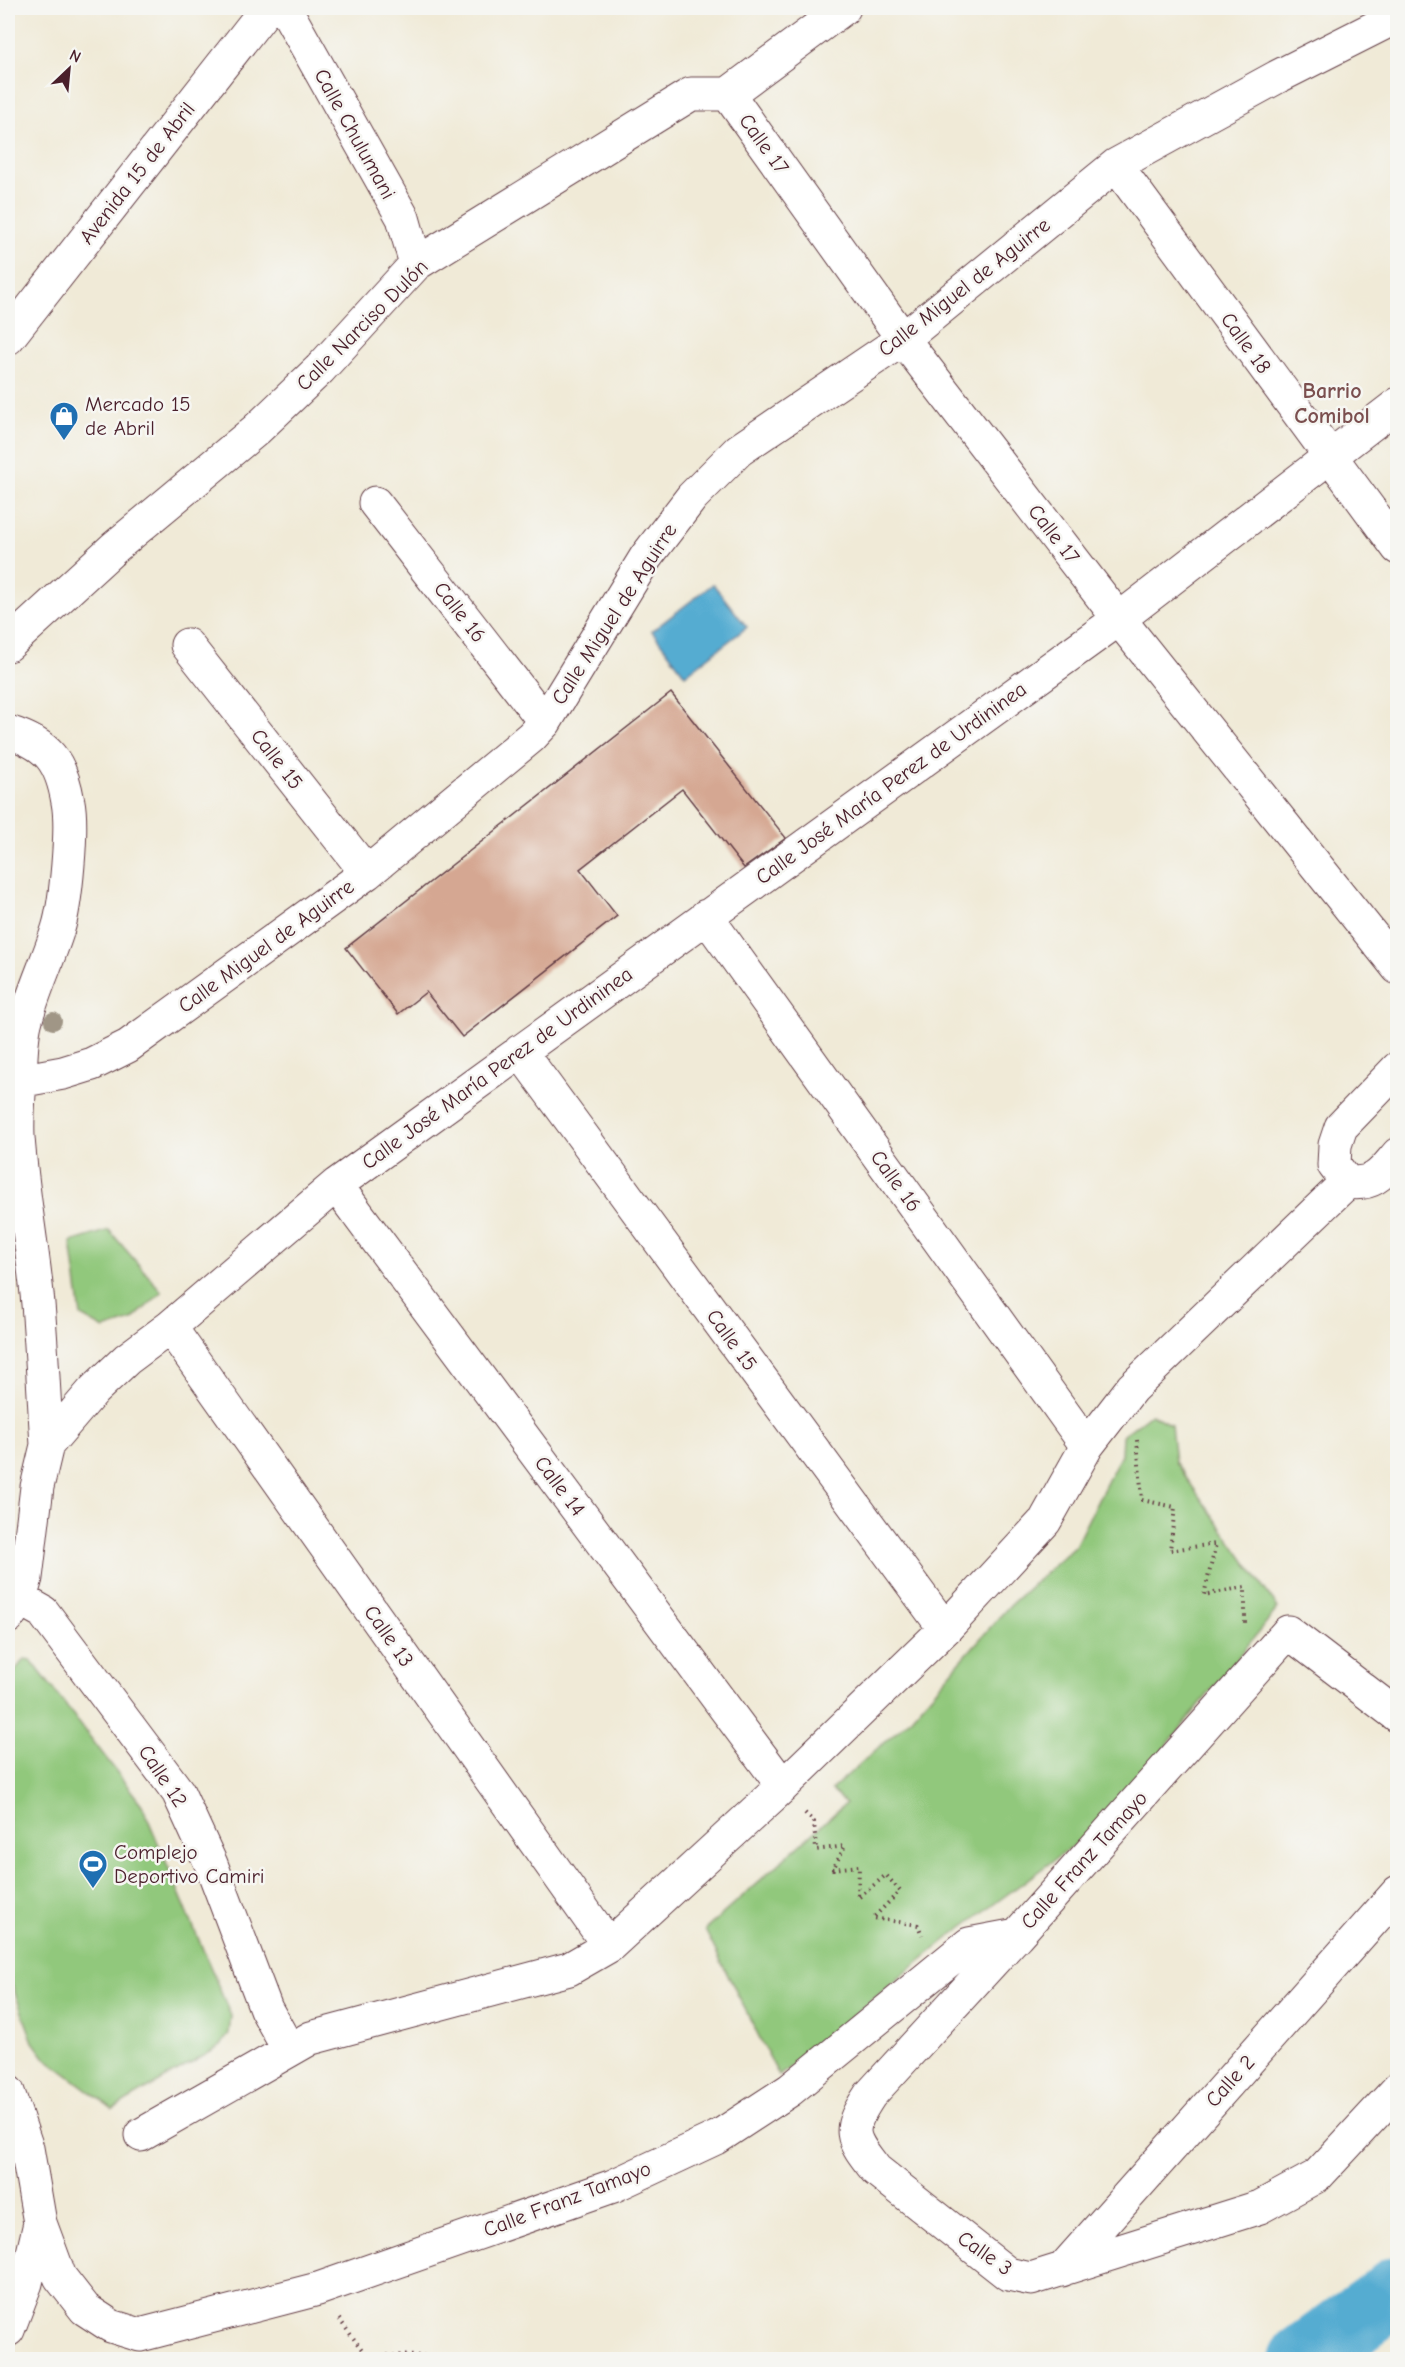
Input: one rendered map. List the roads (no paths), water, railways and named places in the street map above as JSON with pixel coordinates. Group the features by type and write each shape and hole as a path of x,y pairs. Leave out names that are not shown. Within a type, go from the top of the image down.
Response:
{"street":[{"name":"Avenida 15 de Abril","path":"8,338 267,8"},
{"name":"Calle Chulumani","path":"285,8 403,218 416,264"},
{"path":"728,94 844,8"},
{"name":"Calle Miguel de Aguirre","path":"14,1081 63,1073 92,1064 128,1046 367,873 531,737 545,722 646,557 692,497 739,450 903,339 1116,165 1277,77 1398,16"},
{"name":"Calle Narciso Dulón","path":"8,645 115,547 256,430 320,369 416,264 691,94 728,94"},
{"name":"Calle 17","path":"728,94 903,339 1119,619 1396,964"},
{"name":"Calle 18","path":"1116,165 1398,548"},
{"name":"Calle José María Perez de Urdininea","path":"14,1608 26,1578 37,1487 47,1445 94,1390 127,1359 170,1327 336,1185 1119,619 1398,404"},
{"name":"Calle 16","path":"375,503 545,722"},
{"name":"Calle 15","path":"187,645 367,873"},
{"path":"8,732 25,738 45,750 59,768 69,804 69,841 59,926 32,998 24,1026 14,1081 18,1136 38,1304 47,1445"},
{"name":"Calle 16","path":"706,916 1087,1446"},
{"name":"Calle 15","path":"520,1051 945,1629"},
{"path":"1398,1068 1341,1126 1335,1145 1335,1165 1347,1182 1361,1184 1378,1178 1398,1154"},
{"path":"141,2135 311,2038 569,1968 609,1946 783,1786 945,1629 1045,1521 1087,1446 1132,1388 1347,1182"},
{"name":"Calle 14","path":"336,1185 783,1786"},
{"name":"Calle 13","path":"170,1327 609,1946"},
{"name":"Calle 12","path":"14,1608 43,1612 178,1792 211,1864 266,2009 289,2050"},
{"name":"Calle Franz Tamayo","path":"40,2223 60,2277 85,2308 111,2326 140,2335 318,2289 613,2186 718,2137 790,2090 969,1944 1017,1935 1288,1632 1398,1716"},
{"name":"Calle 2","path":"1062,2270 1398,1892"},
{"name":"Calle 3","path":"1017,1935 870,2095 856,2116 853,2136 859,2149 876,2170 1008,2274 1031,2279 1260,2206 1317,2176 1398,2089"},
{"path":"8,2092 27,2148 40,2223 26,2283 8,2330"}],"water":[{"path":"713,584 747,627 685,675 652,631"}],"waterway":[{"path":"1302,2360 1398,2290"}],"place":[{"name":"Mercado 15 de Abril","path":"64,442"},
{"name":"Complejo Deportivo Camiri","path":"93,1890"}],"district":[{"name":"Barrio Comibol","path":"1332,402"}]}
